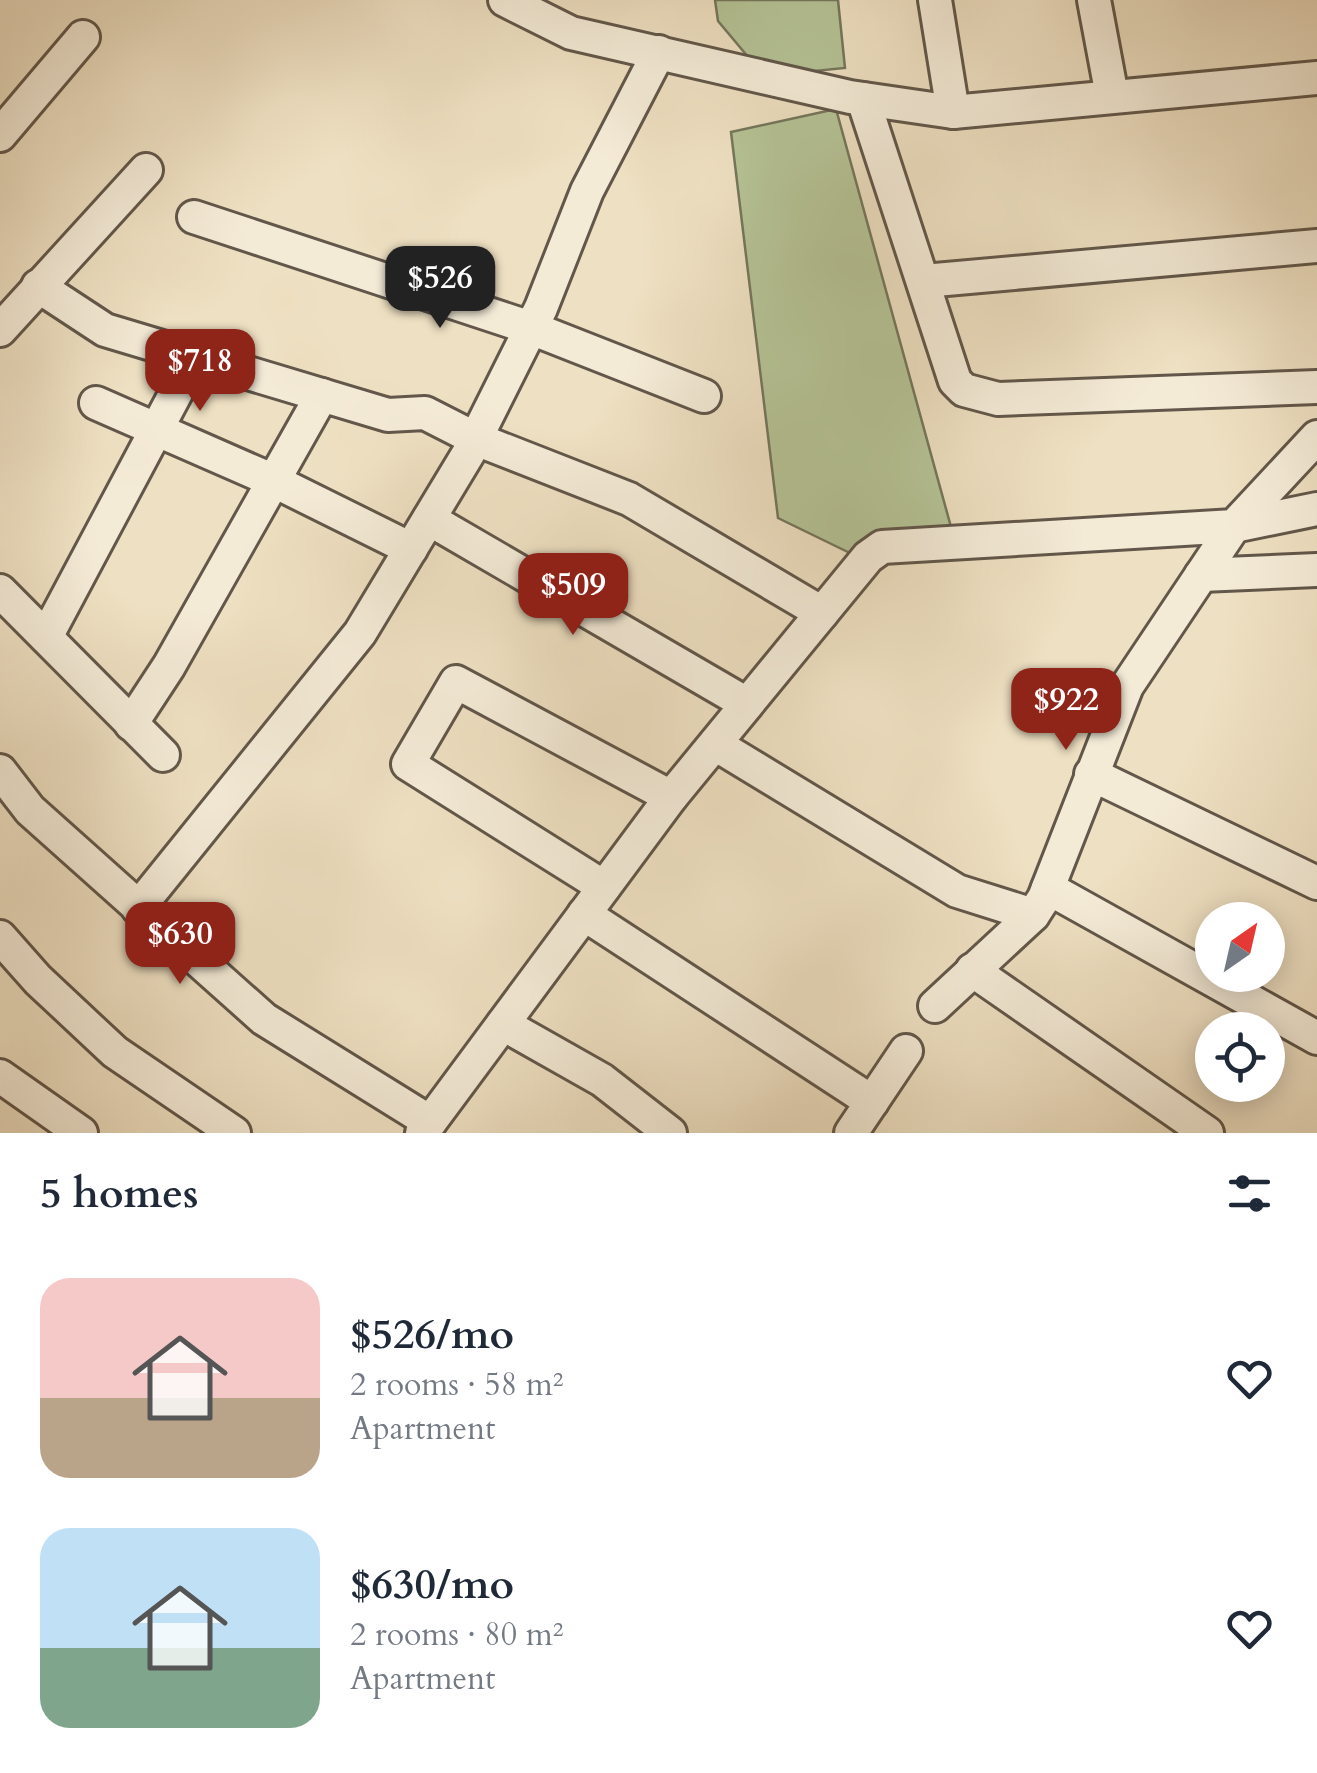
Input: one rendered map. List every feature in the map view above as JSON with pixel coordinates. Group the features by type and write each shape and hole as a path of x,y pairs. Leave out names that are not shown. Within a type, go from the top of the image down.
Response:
{"street":[{"path":"505,0 571,34 863,98 953,112 1317,78"},
{"path":"935,0 953,112"},
{"path":"1094,0 1112,96"},
{"path":"0,135 84,37"},
{"path":"138,908 360,633 476,439 531,328 587,191 659,52"},
{"path":"863,98 955,381 964,390 998,399 1317,388"},
{"path":"0,330 146,170"},
{"path":"194,217 531,328 704,396"},
{"path":"924,282 1317,246"},
{"path":"38,286 105,330 388,415 425,413 476,439 628,499 822,613"},
{"path":"46,638 196,357"},
{"path":"131,724 170,666 322,395"},
{"path":"96,403 274,481 411,548"},
{"path":"935,1006 1040,902 1127,686 1234,526 1317,437"},
{"path":"0,771 30,810 264,1018 426,1128 671,797 868,557 882,547 1234,526 1317,509"},
{"path":"429,519 747,704"},
{"path":"1201,575 1317,570"},
{"path":"0,591 162,755"},
{"path":"604,887 408,764 456,682 671,797"},
{"path":"715,744 957,891 1040,902 1317,1038"},
{"path":"1091,774 1317,883"},
{"path":"584,914 872,1102"},
{"path":"0,937 38,980 115,1052 234,1133"},
{"path":"972,970 1207,1133"},
{"path":"503,1024 602,1080 670,1133"},
{"path":"851,1133 906,1051"},
{"path":"0,1076 81,1133"}],"green space":[{"path":"715,0 838,0 845,68 764,76 718,21"},
{"path":"836,109 951,527 854,555 778,518 731,132"}]}
